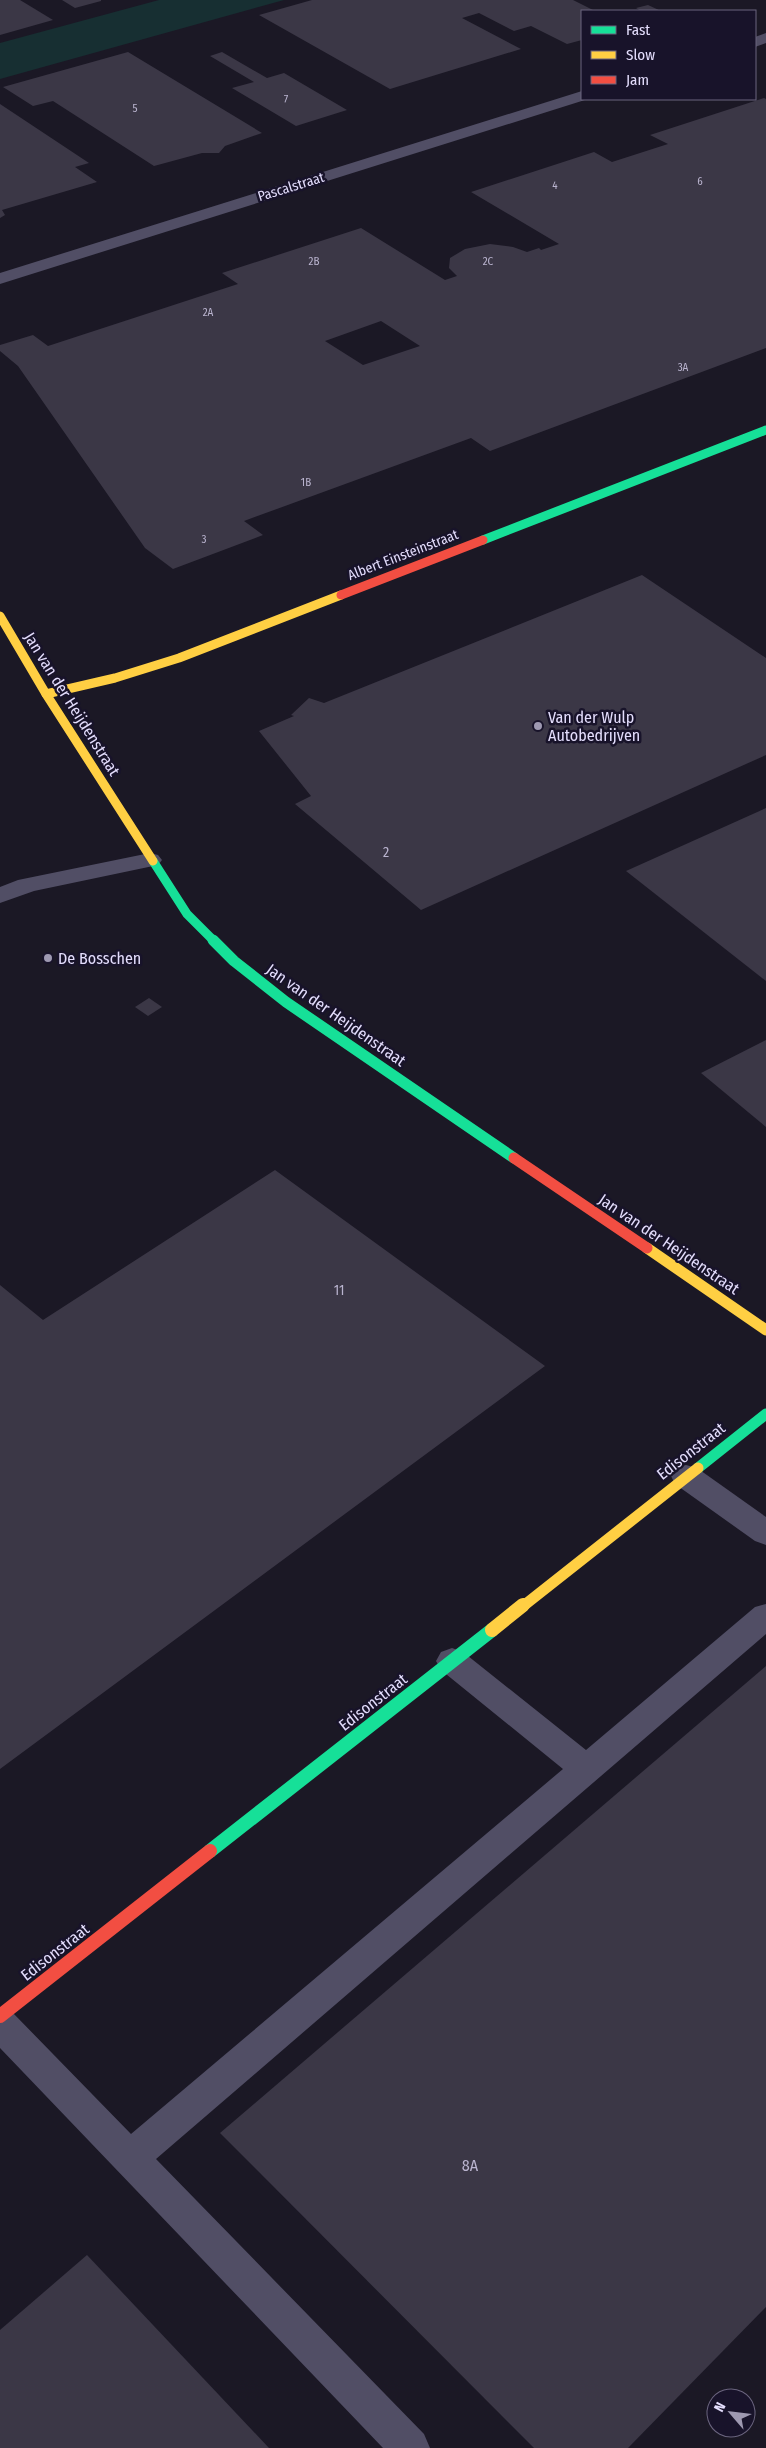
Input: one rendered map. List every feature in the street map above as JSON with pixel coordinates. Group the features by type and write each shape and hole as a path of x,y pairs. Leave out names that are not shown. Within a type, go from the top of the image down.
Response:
{"street":[{"name":"Pascalstraat","path":"0,279 581,96"},
{"name":"Albert Einsteinstraat","path":"46,694 115,678 179,658 766,430"},
{"name":"Jan van der Heijdenstraat","path":"0,616 46,694 175,897 199,928 234,961 286,1002 766,1330"},
{"path":"3,894 27,885 150,860"},
{"name":"Edisonstraat","path":"0,2016 766,1414"},
{"path":"686,1476 766,1533"},
{"path":"130,2158 766,1616"},
{"path":"452,1661 586,1769"},
{"path":"0,2024 410,2448"}],"green space":[{"path":"159,0 284,0 0,79 0,43"}],"building":[{"path":"0,0 20,0 53,20 0,35"},
{"path":"62,0 101,0 101,1 75,8"},
{"path":"312,0 573,0 593,10 581,10 581,40 567,44 531,26 514,31 479,13 462,18 521,49 390,89 259,15"},
{"path":"648,5 659,10 639,10 636,8"},
{"path":"128,52 262,133 225,146 219,153 202,153 154,166 53,101 33,106 3,87"},
{"path":"222,52 267,78 284,73 347,110 296,126 232,88 254,82 210,56"},
{"path":"764,98 766,99 766,348 490,451 471,438 244,521 263,535 173,569 145,548 18,366 0,351 0,345 33,335 48,346 238,284 222,273 361,228 445,280 457,276 449,268 450,258 465,249 490,244 513,247 527,252 539,248 541,250 559,244 471,192 594,152 612,162 668,144 650,135","holes":["381,321 420,346 363,365 325,341"]},
{"path":"0,104 89,163 75,167 97,182 2,210 5,215 0,218"},
{"path":"642,575 766,658 766,755 421,910 295,804 311,796 259,731 294,716 291,715 309,698 324,703"},
{"path":"766,808 766,981 626,871"},
{"path":"149,998 162,1007 148,1016 135,1007"},
{"path":"766,1040 766,1127 701,1073"},
{"path":"275,1170 545,1366 0,1769 0,1285 43,1320"},
{"path":"766,1666 766,2307 628,2448 534,2448 220,2133"},
{"path":"87,2255 269,2448 0,2448 0,2330"}],"traffic: fast":[{"path":"483,540 766,430"},
{"path":"153,861 187,914 234,961 286,1002 514,1158"},
{"path":"698,1468 766,1414"},
{"path":"210,1851 492,1630"}],"traffic: slow":[{"path":"46,694 115,678 179,658 341,595"},
{"path":"0,616 46,694 153,861"},
{"path":"647,1248 766,1330"},
{"path":"492,1630 698,1468"}],"traffic: jam":[{"path":"341,595 483,540"},
{"path":"514,1158 647,1248"},
{"path":"0,2016 210,1851"}],"place":[{"name":"Van der Wulp Autobedrijven","path":"538,726"},
{"name":"De Bosschen","path":"48,958"}]}
